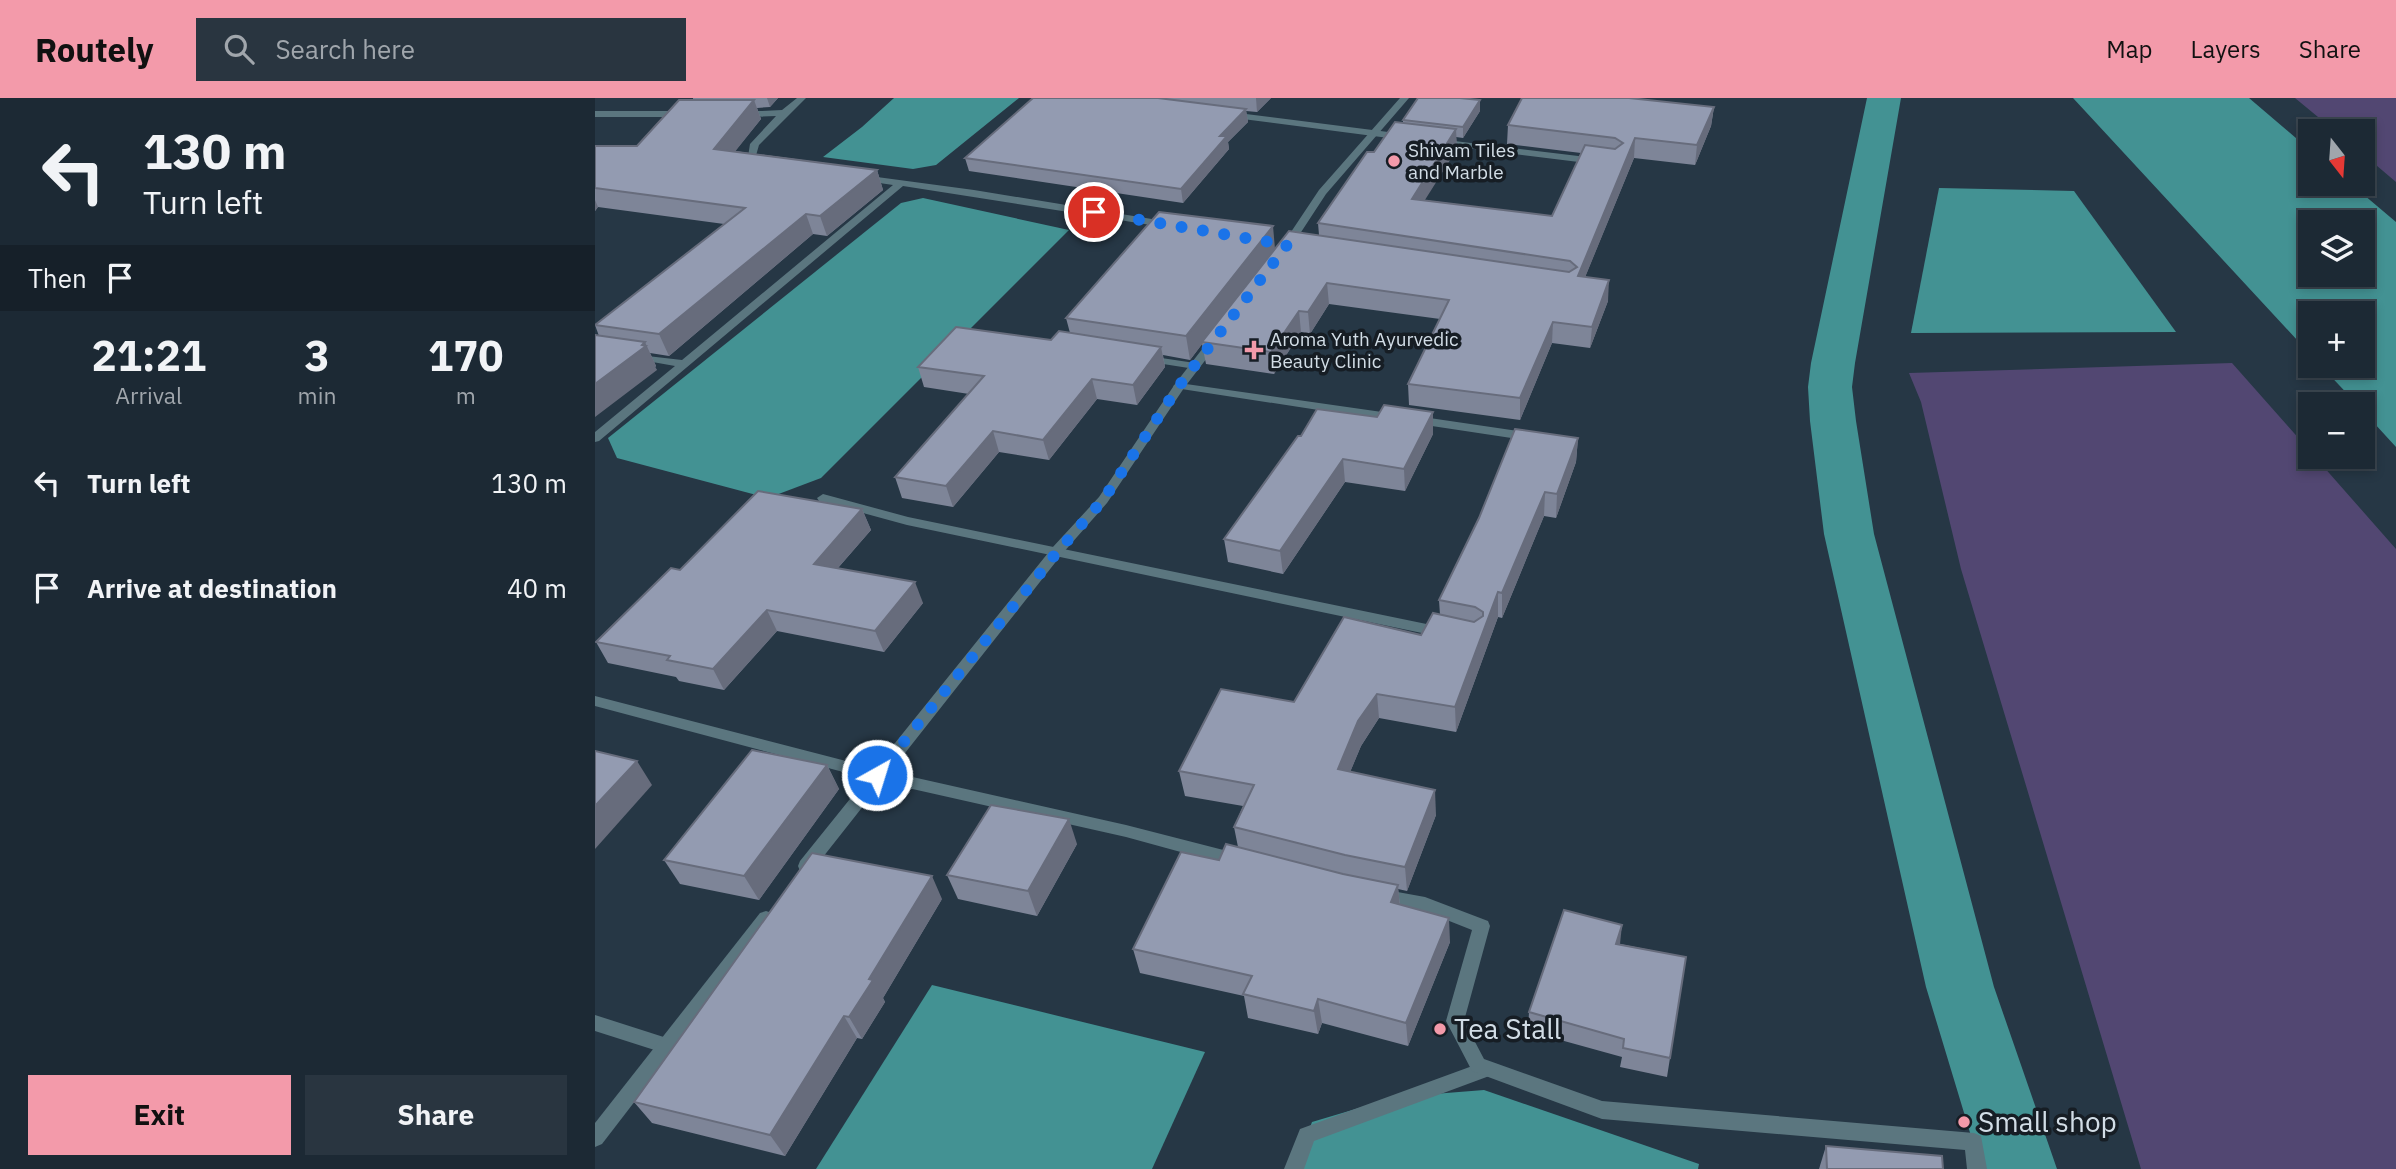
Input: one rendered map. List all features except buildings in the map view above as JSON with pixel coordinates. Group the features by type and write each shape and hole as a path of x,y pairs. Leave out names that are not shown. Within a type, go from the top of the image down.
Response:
{"street":[{"path":"764,163 750,162 755,144 802,98"},
{"path":"1279,256 1322,192 1405,98"},
{"path":"730,114 784,113"},
{"path":"595,114 689,114"},
{"path":"1226,114 1413,138"},
{"path":"1427,140 1601,162"},
{"path":"846,176 974,193 1177,226"},
{"path":"595,438 900,184"},
{"path":"1273,243 1301,247"},
{"path":"793,883 1058,551 1103,500 1179,386 1220,333"},
{"path":"620,354 684,364"},
{"path":"1129,356 1195,366"},
{"path":"1179,386 1518,435"},
{"path":"824,498 907,521 1462,636"},
{"path":"595,701 877,775 1126,831 1256,865"},
{"path":"1360,892 1425,904 1482,926 1455,1021 1478,1065 1486,1069 1602,1110 1974,1142 1977,1169"},
{"path":"595,1138 776,905"},
{"path":"595,1023 667,1046"},
{"path":"1294,1169 1307,1135 1486,1069"}],"shaded area":[{"path":"894,98 1019,98 936,165 913,169 823,157"},
{"path":"2073,98 2249,98 2298,140 2298,196 2365,196 2396,222 2396,447 2375,424 2375,392 2346,392 2332,378 2375,378 2375,301 2298,301 2298,341"},
{"path":"2295,98 2396,98 2396,182 2375,164 2375,119 2320,119"},
{"path":"1939,188 2074,191 2176,332 1911,333"},
{"path":"923,198 1069,230 821,478 768,498 617,458 608,438 901,203"},
{"path":"2232,363 2298,437 2298,469 2326,469 2396,549 2396,1169 2141,1169 1961,569 1921,402 1909,373"},
{"path":"932,985 1205,1052 1152,1169 816,1169"},
{"path":"1484,1090 1699,1164 1698,1169 1294,1169 1312,1122 1396,1097"}],"waterway":[{"path":"1884,98 1833,363 1830,387 1833,421 1849,534 1960,987 2019,1169"}],"place":[{"name":"Shivam Tiles and Marble","path":"1394,161"},
{"name":"Aroma Yuth Ayurvedic Beauty Clinic","path":"1254,350"},
{"name":"Tea Stall","path":"1440,1029"},
{"name":"Small shop","path":"1964,1122"}],"route":[{"path":"877,775 1058,551 1103,500 1179,386 1287,245 1094,212"}]}
